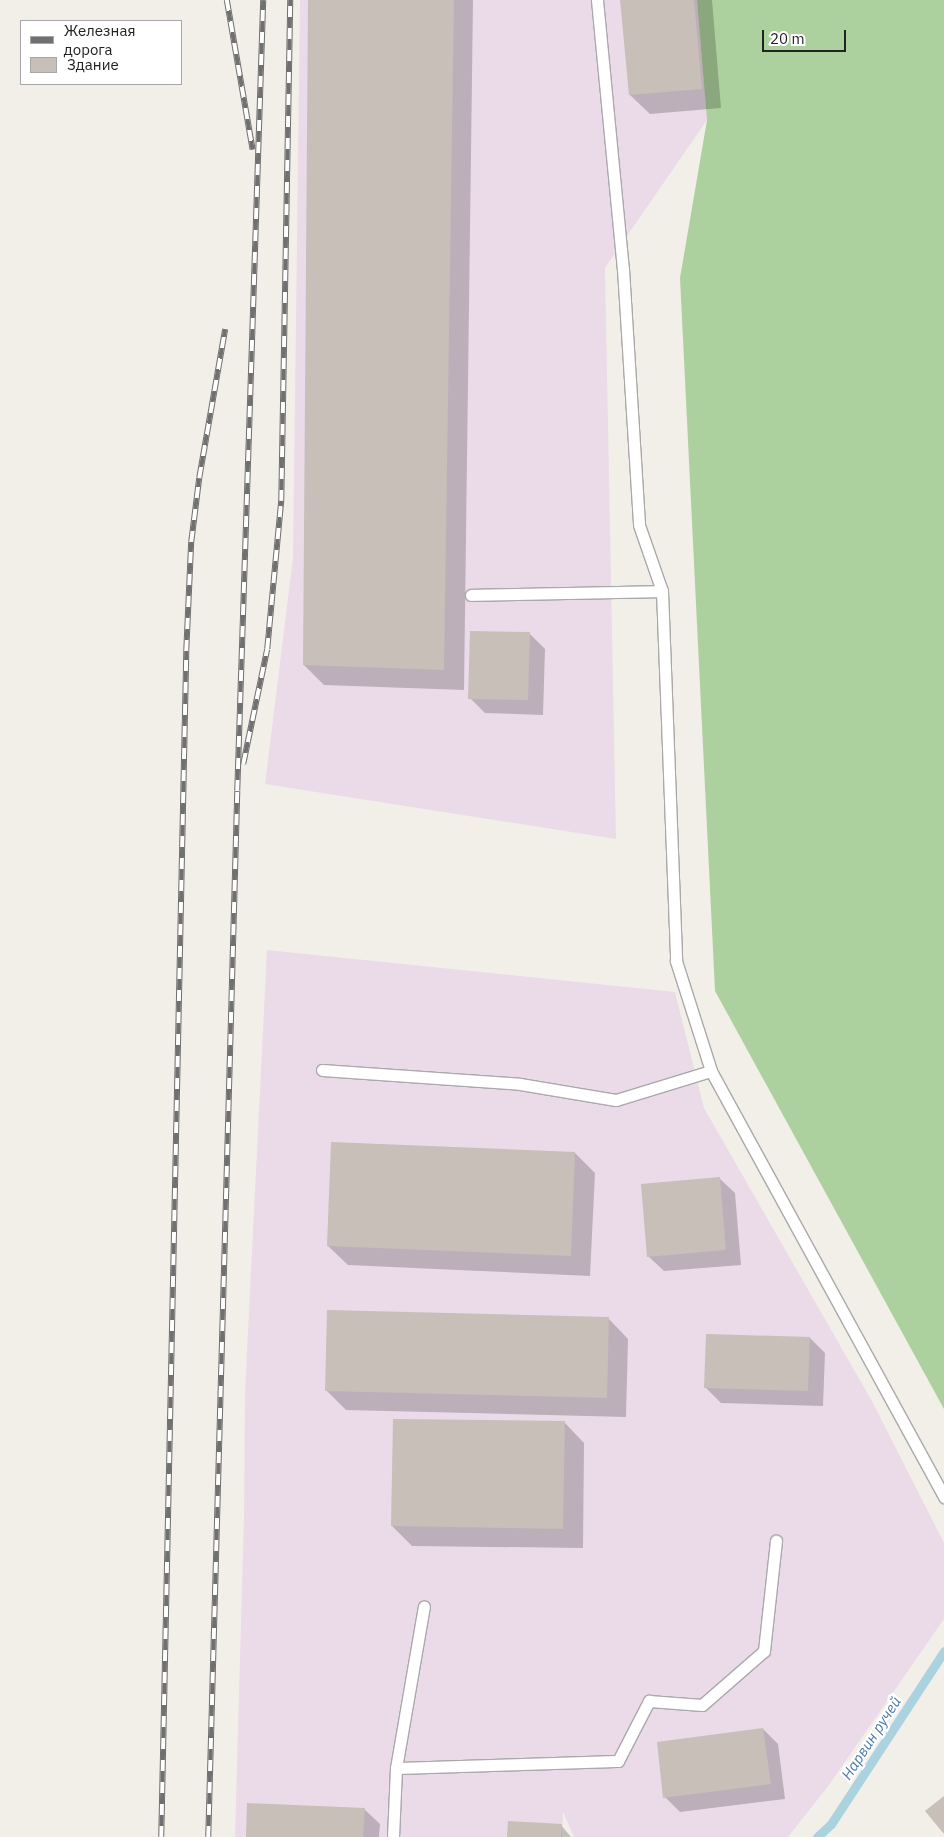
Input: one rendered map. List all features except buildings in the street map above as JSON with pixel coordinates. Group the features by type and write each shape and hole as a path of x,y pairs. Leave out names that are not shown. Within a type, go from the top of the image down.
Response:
{"lane":[{"path":"597,0 623,268 639,525 662,590 676,961 711,1071 944,1497"},
{"path":"471,595 662,590"},
{"path":"322,1070 520,1084 616,1100 711,1071"},
{"path":"396,1768 618,1761 649,1701 702,1705 764,1651 776,1541"},
{"path":"393,1837 396,1768 424,1606"}],"shaded area":[{"path":"300,0 697,0 707,120 605,268 616,839 265,784 293,558"},
{"path":"267,950 675,992 704,1108 873,1403 944,1543 944,1619 829,1785 788,1837 574,1837 563,1812 562,1837 235,1837 244,1515 245,1392"}],"green space":[{"path":"697,0 944,0 944,1409 715,991 680,278 707,120"}],"waterway":[{"name":"Нарвин ручей","path":"817,1837 831,1824 944,1651"}],"railway":[{"path":"227,0 253,150"},
{"path":"208,1837 237,791 263,0"},
{"path":"243,764 267,649 281,501 290,0"},
{"path":"161,1837 186,651 191,542 199,478 225,329"}]}
